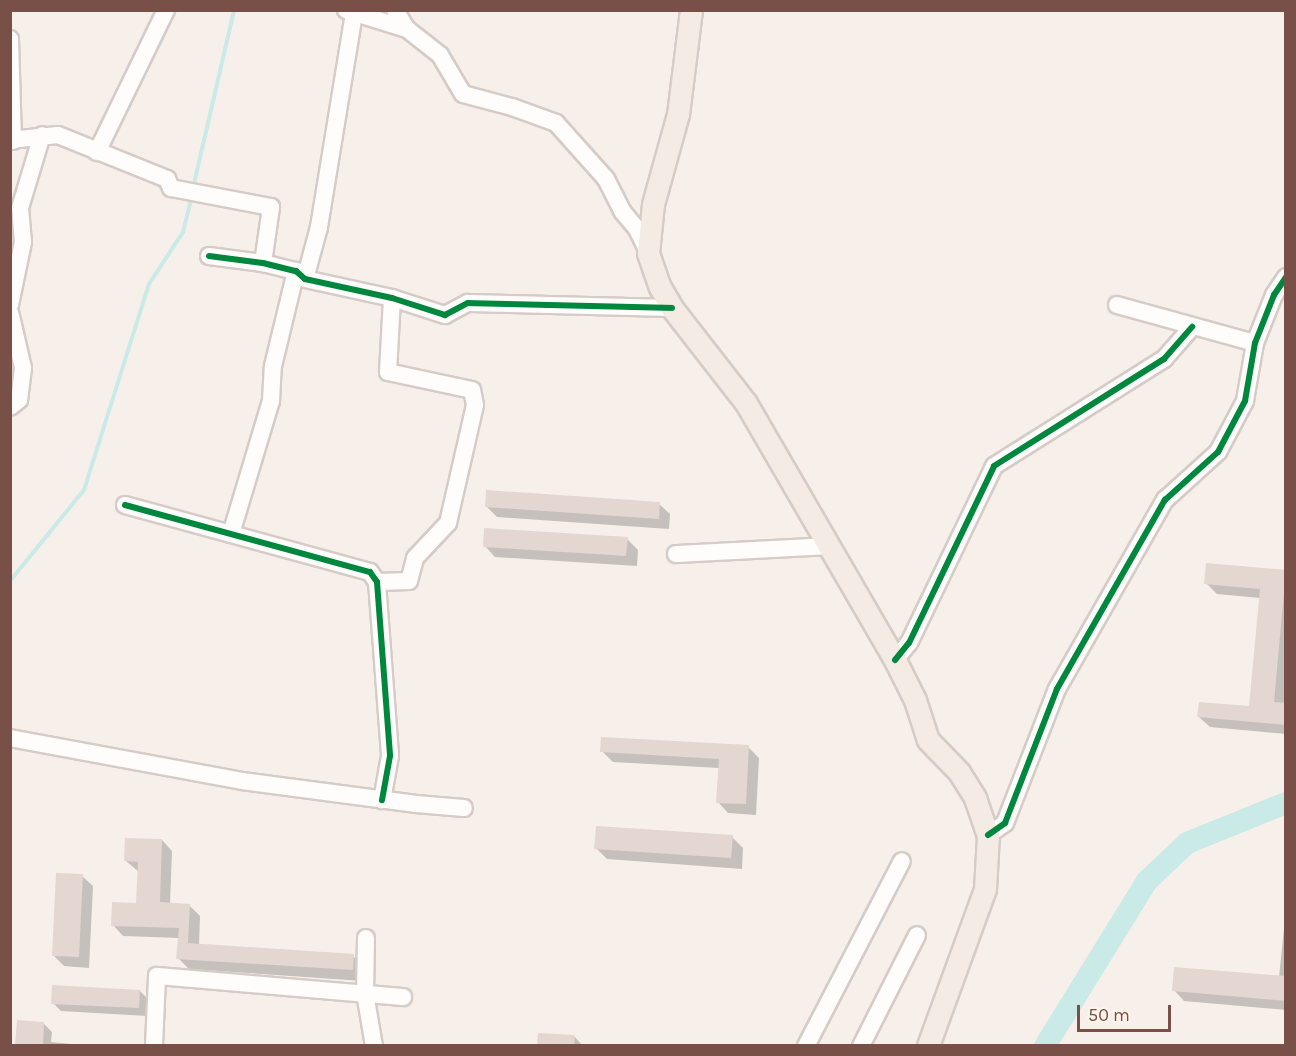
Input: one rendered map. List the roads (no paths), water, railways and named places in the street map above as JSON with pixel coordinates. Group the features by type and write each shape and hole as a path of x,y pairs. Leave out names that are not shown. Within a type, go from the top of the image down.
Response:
{"main road":[{"path":"691,10 684,81 678,114 653,204 648,253 660,287 672,308 746,403 895,660 915,700 928,740 959,772 975,798 988,835 985,890 928,1046"}],"street":[{"path":"97,152 166,10"},
{"path":"395,10 407,28 440,55 463,94 513,107 556,123 606,179 622,211 637,229 648,253"},
{"path":"231,534 271,401 273,366 301,275 319,227 350,12 407,28"},
{"path":"10,39 12,141 42,135 58,135 167,180 171,188 271,207 263,263"},
{"path":"10,304 23,242 20,208 42,135"},
{"path":"209,256 263,263 445,315 468,303 672,308"},
{"path":"988,835 1005,823 1057,690 1165,500 1218,452 1245,401 1255,343 1274,295 1286,277"},
{"path":"377,582 409,581 415,558 448,523 475,405 472,390 388,372 392,298"},
{"path":"1117,305 1255,343"},
{"path":"10,312 23,368 19,400 10,407"},
{"path":"895,660 909,643 994,466 1164,359 1192,327"},
{"path":"125,505 370,572 377,582 390,756 382,800"},
{"path":"676,554 827,546"},
{"path":"10,738 231,779 382,800 464,808"},
{"path":"806,1046 902,861"},
{"path":"861,1046 917,935"},
{"path":"366,939 365,993 374,1046"},
{"path":"154,1046 157,976 403,997"}],"waterway":[{"path":"193,188 234,10"},
{"path":"10,581 84,490 149,284 183,232 192,196"},
{"path":"1045,1046 1147,881 1187,843 1286,803"}]}
